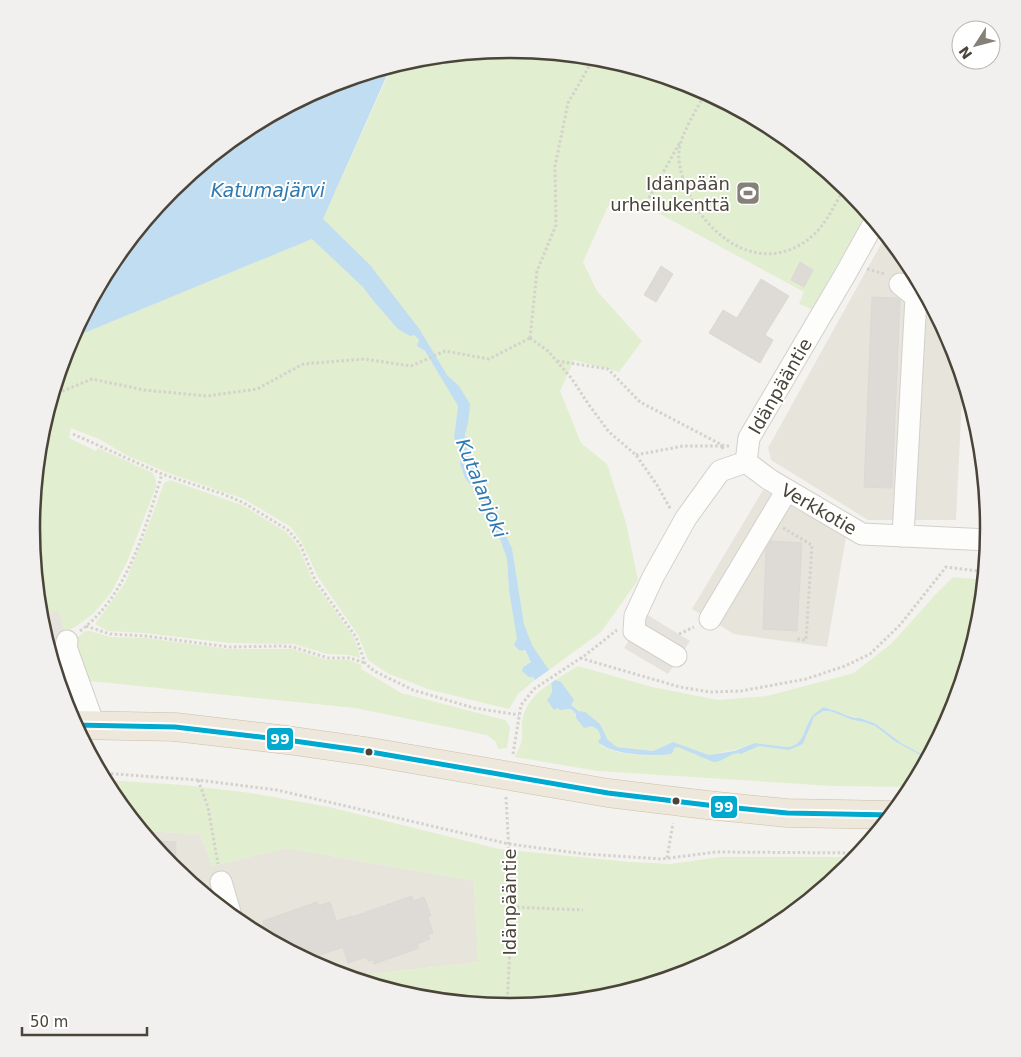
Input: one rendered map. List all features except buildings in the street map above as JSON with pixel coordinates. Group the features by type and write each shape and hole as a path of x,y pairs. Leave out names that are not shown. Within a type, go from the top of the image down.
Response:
{"highway":[{"path":"84,725 175,727 287,740 608,793 707,805 787,813 884,815"}],"street":[{"name":"Idänpääntie","path":"746,462 749,438 872,227"},
{"path":"900,284 916,297 903,536"},
{"path":"676,656 634,631 635,616 653,576 686,518 720,471 746,462"},
{"name":"Verkkotie","path":"746,462 770,480 862,534 981,540"},
{"path":"710,619 787,490"},
{"path":"67,640 66,646 84,725"},
{"path":"221,882 228,905"}],"path":[{"path":"530,338 538,271 556,225 555,166 568,103 590,65"},
{"path":"649,198 702,99"},
{"path":"681,139 679,163 689,196 707,224 723,238 740,248 755,253 770,253 785,252 801,244 813,236 824,224 841,194"},
{"path":"861,267 888,275 900,284"},
{"path":"61,392 92,378 144,390 207,396 257,388 303,364 364,359 411,366 445,351 489,359 530,338"},
{"path":"530,338 548,351 572,378 609,432 636,455 656,484 680,528"},
{"path":"556,361 608,369 640,402 724,446"},
{"path":"73,434 162,474 244,503 288,530 300,544 315,580 356,637 365,663"},
{"path":"636,455 683,446 724,446"},
{"path":"720,471 717,457 724,446"},
{"path":"67,640 86,626 113,596 131,563 148,519 162,474"},
{"path":"770,520 812,545 806,640 797,639"},
{"path":"580,658 680,687 710,692 741,690 806,679 846,666 870,654 900,625 946,567 979,571"},
{"path":"513,754 521,704 534,689 580,658 635,616"},
{"path":"86,626 110,634 146,636 229,647 293,647 328,658 350,658 365,663 374,671 413,690 474,708 518,715"},
{"path":"109,774 198,780 277,790 509,844 585,854 662,859 716,852 851,853"},
{"path":"198,780 208,807 221,882"},
{"name":"Idänpääntie","path":"506,797 512,907 507,999"},
{"path":"667,858 673,823"},
{"path":"512,907 583,910"}],"shaded area":[{"path":"883,241 902,267 932,320 945,348 962,397 956,520 868,520 771,460 768,448"},
{"path":"763,490 846,537 827,647 734,634 692,609"},
{"path":"58,611 69,646 56,649 48,614"},
{"path":"646,614 690,641 668,674 624,648"},
{"path":"151,831 200,834 212,866 286,848 474,881 478,962 363,975 330,963 275,936 224,902 178,861"}],"green space":[{"path":"510,58 572,62 602,67 662,83 691,94 746,121 772,137 821,175 864,218 812,309 799,304 804,292 638,202 608,206 583,262 597,291 642,341 619,372 574,360 560,391 581,443 607,464 626,523 638,580 601,632 549,670 532,645 524,624 512,548 479,483 468,452 465,434 468,424 459,386 447,375 420,330 364,287 375,303 398,329 414,335 419,341 417,346 425,351 458,406 454,438 461,452 460,464 465,478 480,496 488,511 490,522 500,539 507,559 509,590 520,651 524,650 531,662 523,666 535,680 518,694 509,709 431,690 389,674 368,660 358,635 318,577 302,543 291,527 244,499 168,473 126,455 99,439 71,428 69,438 96,451 98,448 153,473 156,487 127,562 111,593 94,613 65,633 58,612 48,615 41,559 40,529 44,467 56,407 65,377 83,334 312,239 323,219 388,74 449,62"},
{"path":"170,480 242,505 286,532 298,546 313,581 353,636 360,658 349,655 327,654 294,644 229,643 144,633 108,631 95,624 125,583 164,483"},
{"path":"953,577 978,579 972,620 956,680 945,709 923,755 901,743 876,724 823,707 809,721 799,741 787,747 755,743 709,755 673,742 653,751 617,747 608,740 600,724 571,705 555,680 578,666 652,687 718,700 767,696 854,673 892,643"},
{"path":"85,631 110,637 146,638 228,649 292,649 327,660 348,660 362,665 361,669 401,693 505,720 510,727 507,748 498,749 496,742 487,735 355,708 90,681 77,659 76,639"},
{"path":"62,648 72,685 68,688 56,650"},
{"path":"551,683 554,710 558,708 571,709 584,727 592,726 598,730 601,737 601,746 626,754 645,756 671,754 674,748 678,747 713,762 718,762 734,753 741,754 759,746 789,750 803,744 814,717 823,711 830,711 875,726 896,742 922,756 904,787 833,786 598,771 515,757 522,737 523,716 528,704 540,691"},
{"path":"113,781 184,785 251,793 329,807 499,849 630,862 670,864 720,857 847,857 821,882 772,920 746,936 691,963 632,983 572,995 541,998 480,998 419,990 363,975 478,962 474,881 286,848 212,866 200,834 151,831"}],"water":[{"name":"Katumajärvi","path":"387,75 323,219 370,265 420,330 447,375 459,386 470,404 465,434 468,452 479,483 512,548 524,624 532,645 549,670 535,680 522,671 523,667 531,662 525,650 520,651 514,645 517,639 509,590 507,559 500,539 490,522 488,511 480,496 465,478 460,464 461,452 454,438 458,406 425,351 417,346 419,340 414,335 410,336 398,329 363,287 312,239 83,334 103,293 137,242 157,218 200,175 249,137 275,121 330,94"},
{"path":"555,680 561,682 574,700 571,705 579,711 585,712 600,724 608,740 617,747 653,751 673,742 709,755 734,751 755,743 793,746 800,741 812,716 823,707 876,724 901,743 923,755 896,742 875,726 830,711 823,711 814,717 803,744 789,750 759,746 717,762 678,747 674,748 671,754 663,755 622,752 612,750 598,742 601,737 598,730 592,726 584,728 571,709 560,710 558,708 554,710 547,700 552,692 551,683"}],"transit line":[{"name":"99","path":"84,725 175,727 287,740 365,751 608,793 707,805 787,813 884,815"}],"place":[{"name":"Idänpään urheilukenttä","path":"748,193"}],"water label":[{"name":"Kutalanjoki","path":"482,488"}]}
